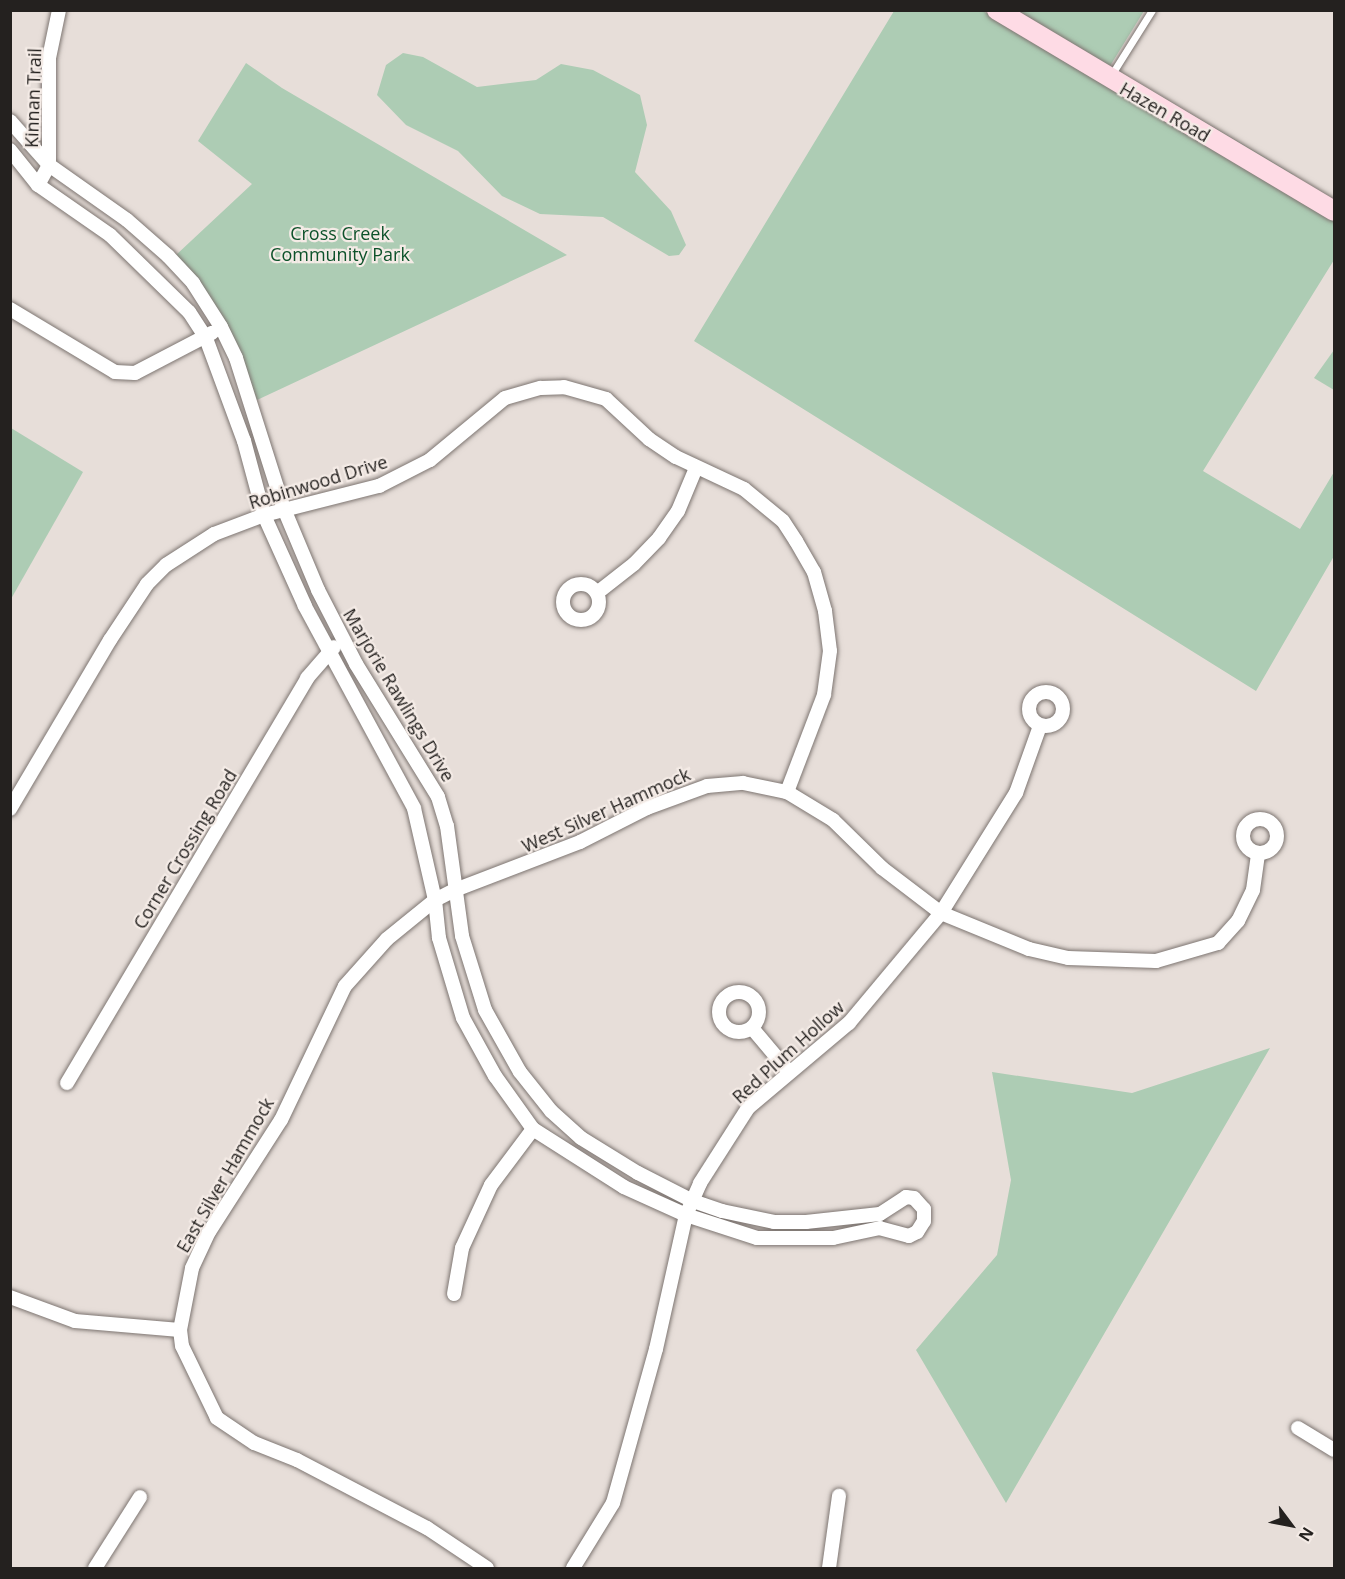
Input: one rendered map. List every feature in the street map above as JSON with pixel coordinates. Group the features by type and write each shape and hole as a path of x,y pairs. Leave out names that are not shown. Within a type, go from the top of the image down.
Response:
{"street":[{"name":"Kinnan Trail","path":"38,184 49,165 49,58 59,10"},
{"name":"Hazen Road","path":"997,10 1109,79 1335,211"},
{"name":"Marjorie Rawlings Drive","path":"10,121 49,165 127,220 168,256 193,283 221,327 236,358 284,509 343,640 438,797 447,826 462,936 485,1010 519,1072 550,1110 581,1138 693,1201 743,1216 806,1222 880,1214 906,1197 920,1202 924,1221 909,1236 880,1228 833,1238 793,1240 757,1238 686,1215 624,1187 533,1129 495,1076 463,1018 439,938 435,900 414,808 329,650 264,515 244,441 206,338 189,312 110,235 38,184 10,150"},
{"path":"10,309 115,372 135,373 206,338 221,327"},
{"name":"Robinwood Drive","path":"10,809 110,640 147,584 166,565 214,534 264,515 379,486 430,460 505,398 541,388 564,387 606,399 649,439 696,468 744,489 783,521 814,572 825,611 830,651 824,695 787,792"},
{"path":"597,592 634,564 659,538 678,511 696,468"},
{"name":"Corner Crossing Road","path":"67,1083 307,678 329,650 343,640"},
{"name":"Red Plum Hollow","path":"573,1569 613,1503 656,1349 686,1215 700,1183 748,1108 849,1023 941,913 1016,794 1040,726"},
{"name":"West Silver Hammock","path":"435,900 455,890 580,843 647,808 706,786 743,783 787,792 832,820 882,868 941,913 1018,945 1068,958 1156,961 1218,943 1238,921 1252,890 1258,853"},
{"name":"East Silver Hammock","path":"435,900 365,959 345,986 281,1120 209,1232 192,1268 180,1330 182,1346 217,1418 254,1443 297,1460 427,1528 487,1569"},
{"path":"752,1028 789,1072"},
{"path":"454,1294 462,1248 491,1185 533,1129"},
{"path":"10,1297 75,1321 180,1330"},
{"path":"1298,1428 1335,1450"},
{"path":"830,1569 839,1496"},
{"path":"95,1569 140,1497"}],"lane":[{"path":"1109,79 1152,10"}],"green space":[{"path":"894,11 983,11 1334,219 1334,260 1203,471 1300,529 1334,472 1334,556 1256,691 694,341"},
{"path":"1011,11 1144,11 1110,66 1293,174 1291,177"},
{"path":"403,53 423,57 477,87 536,80 561,64 593,70 640,95 647,125 635,172 671,211 686,245 679,255 669,256 603,217 540,214 502,196 458,151 406,125 377,95 386,65"},
{"name":"Cross Creek Community Park","path":"246,63 282,88 567,255 257,400 243,360 176,255 252,184 198,141"},
{"path":"1334,350 1334,390 1314,378"},
{"path":"11,428 83,472 11,599"},
{"path":"1270,1048 1006,1503 916,1350 997,1255 1011,1180 992,1072 1132,1093"}]}
